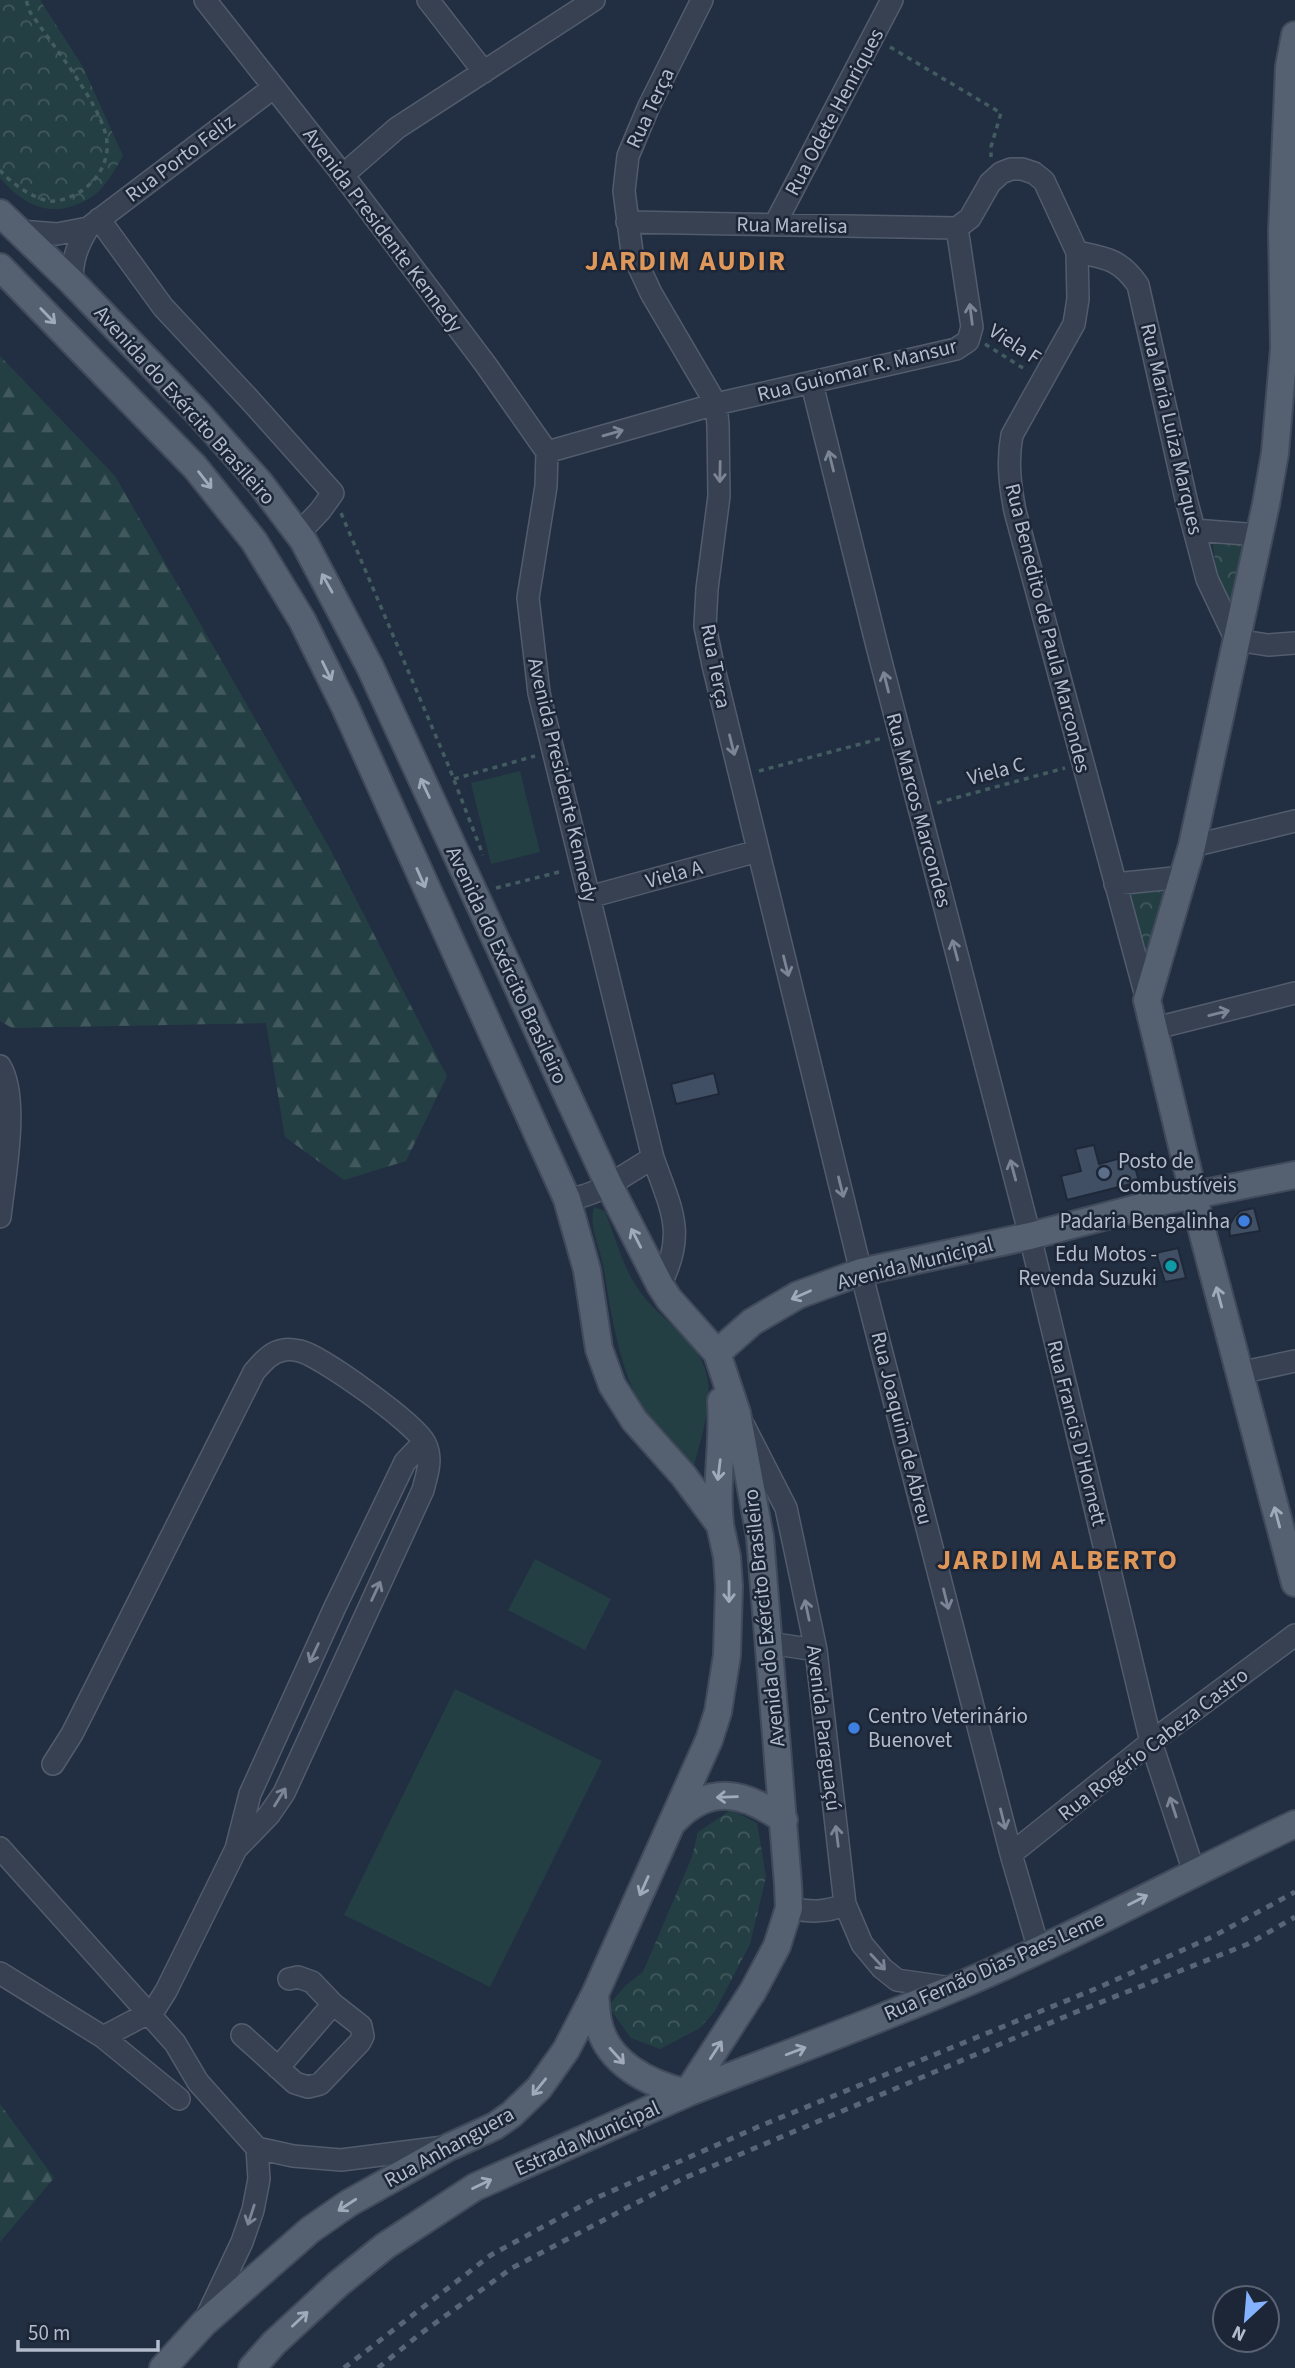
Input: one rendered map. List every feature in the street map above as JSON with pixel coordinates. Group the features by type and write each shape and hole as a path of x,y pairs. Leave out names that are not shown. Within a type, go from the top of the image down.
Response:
{"main road":[{"path":"1295,35 1289,67 1282,231 1284,348 1275,453 1192,846 1147,1000 1204,1238 1295,1583"},
{"name":"Avenida do Exército Brasileiro","path":"0,214 72,282 197,412 260,483 298,534 331,590 370,667 608,1183 660,1285 717,1353 737,1413 760,1537 784,1820"},
{"name":"Avenida do Exército Brasileiro","path":"0,267 195,467 254,541 302,620 345,707 567,1199 587,1270 599,1349 612,1385 634,1420 683,1475 720,1525 727,1558 729,1586 724,1684 709,1740 672,1823"},
{"name":"Avenida Municipal","path":"717,1353 752,1322 798,1295 862,1272 1030,1236 1164,1201 1295,1175"},
{"path":"717,1353 722,1422 717,1486 720,1525"},
{"path":"672,1823 690,1805 733,1795 764,1805 784,1820"},
{"name":"Estrada Municipal","path":"252,2368 274,2343 384,2246 475,2187 687,2094 768,1963 789,1908 784,1820"},
{"name":"Rua Anhanguera","path":"163,2368 204,2323 310,2230 349,2203 449,2147 495,2126 527,2101 566,2050 595,1994 672,1823"},
{"name":"Rua Fernão Dias Paes Leme","path":"687,2094 955,1988 1039,1950 1295,1824"},
{"path":"595,1994 598,2023 607,2043 618,2058 632,2071 655,2085 687,2094"}],"street":[{"name":"Avenida Presidente Kennedy","path":"205,0 343,174 486,365 547,452 546,486 528,598 539,693 653,1158 675,1221 671,1265 660,1285"},
{"path":"428,0 484,72"},
{"path":"343,174 397,128 594,0"},
{"name":"Rua Odete Henriques","path":"775,224 892,0"},
{"name":"Rua Terça","path":"697,2 628,156 624,191 626,222 632,252 716,404 719,496 705,626 862,1272"},
{"name":"Rua Porto Feliz","path":"72,282 72,263 77,246 93,224 273,88"},
{"name":"Rua Benedito de Paula Marcondes","path":"990,183 1001,173 1011,169 1034,173 1044,181 1077,252 1078,299 1074,324 1012,435 1008,455 1010,484 1147,1000"},
{"path":"957,228 970,218 990,183"},
{"name":"Rua Marelisa","path":"626,222 957,228"},
{"name":"Rua Porto Feliz","path":"20,231 57,234 93,224"},
{"path":"93,224 163,307 333,493 298,534"},
{"name":"Rua Guiomar R. Mansur","path":"547,452 716,404 956,349 968,341 972,327 957,228"},
{"name":"Rua Maria Luiza Marques","path":"1077,252 1106,258 1128,269 1138,285 1207,579 1236,640"},
{"name":"Rua Marcos Marcondes","path":"812,384 899,734 1030,1236"},
{"path":"1194,530 1259,534"},
{"path":"1236,640 1268,645 1295,643"},
{"path":"1192,846 1295,821"},
{"name":"Viela A","path":"589,897 758,851"},
{"path":"1115,884 1183,877"},
{"path":"1152,1029 1295,993"},
{"path":"0,1066 4,1073 10,1115 0,1217"},
{"path":"567,1199 595,1193 653,1158"},
{"name":"Rua Francis D'Hornett","path":"1030,1236 1152,1742 1194,1872"},
{"name":"Rua Joaquim de Abreu","path":"862,1272 1039,1950"},
{"path":"53,1764 72,1734 254,1372 273,1353 284,1350 301,1351 355,1384 406,1421 424,1442 429,1455 429,1468 417,1503 284,1793 269,1815 236,1849"},
{"path":"1239,1373 1295,1361"},
{"name":"Avenida Paraguaçú","path":"737,1413 786,1508 816,1650 845,1904 862,1944 882,1968 897,1980 955,1988"},
{"path":"103,2037 154,2010 166,1991 236,1849 250,1794 335,1607 405,1462 424,1442"},
{"path":"390,1490 397,1489 417,1503"},
{"path":"335,1607 361,1622"},
{"name":"Rua Rogério Cabeza Castro","path":"1012,1854 1152,1742 1295,1635"},
{"path":"769,1643 816,1650"},
{"path":"0,1848 175,2043 198,2082 257,2148 293,2156 341,2160 449,2147"},
{"path":"789,1908 819,1911 845,1904"},
{"path":"0,1973 103,2037 179,2099"},
{"path":"243,2035 295,2084 308,2087 320,2084 360,2042 363,2036 361,2026 332,2004 312,1982 298,1976 289,1979"},
{"path":"278,2068 332,2004"},
{"path":"204,2323 242,2242 253,2210 259,2179 257,2148"}],"path":[{"path":"0,170 27,193 53,201 78,193 90,185 100,173 107,152 97,111 30,12 26,0"},
{"path":"873,37 1001,113 991,147 990,183"},
{"path":"90,185 93,191"},
{"name":"Viela F","path":"970,334 1042,381"},
{"path":"333,493 487,864"},
{"path":"740,776 899,734"},
{"path":"453,779 554,751"},
{"name":"Viela C","path":"919,808 1083,763"},
{"path":"491,876 496,888 582,867"}],"green space":[{"path":"0,0 40,0 83,67 123,156 102,188 93,196 67,208 43,208 32,204 10,189 0,178"},
{"path":"0,356 115,476 329,847 447,1076 406,1161 344,1180 285,1137 266,1023 12,1028 0,1021"},
{"path":"1225,537 1246,541 1230,603 1226,599 1216,569 1213,545"},
{"path":"520,771 540,852 491,864 471,783"},
{"path":"1158,884 1166,893 1147,966 1130,897 1133,888"},
{"path":"594,1207 605,1211 627,1269 640,1293 680,1332 703,1364 709,1395 704,1429 694,1466 672,1448 654,1427 629,1379 620,1353 594,1231"},
{"path":"535,1559 611,1599 585,1650 508,1610"},
{"path":"455,1689 602,1761 490,1987 344,1915"},
{"path":"731,1810 757,1823 766,1877 750,1944 715,2011 700,2028 660,2049 631,2038 608,2006 626,1985 643,1972 692,1857 698,1832"},
{"path":"0,2104 54,2178 0,2242"}],"building":[{"path":"714,1073 719,1094 676,1104 671,1084"},
{"name":"Posto de Combustíveis","path":"1094,1145 1099,1164 1132,1155 1139,1182 1067,1200 1061,1176 1081,1171 1075,1149"},
{"name":"Padaria Bengalinha","path":"1254,1208 1260,1231 1230,1236 1229,1226 1235,1216 1240,1211"},
{"name":"Edu Motos - Revenda Suzuki","path":"1178,1248 1186,1278 1165,1282 1156,1253"}],"railway":[{"path":"344,2368 491,2255 596,2198 760,2126 1095,1989 1212,1937 1295,1892"},
{"path":"378,2368 420,2334 512,2268 682,2179 1076,2012 1248,1944 1295,1917"}],"place":[{"name":"Posto de Combustíveis","path":"1104,1173"},
{"name":"Padaria Bengalinha","path":"1244,1221"},
{"name":"Edu Motos - Revenda Suzuki","path":"1171,1266"},
{"name":"Centro Veterinário Buenovet","path":"854,1728"}],"district":[{"name":"JARDIM AUDIR","path":"686,261"},
{"name":"JARDIM ALBERTO","path":"1058,1560"}]}
